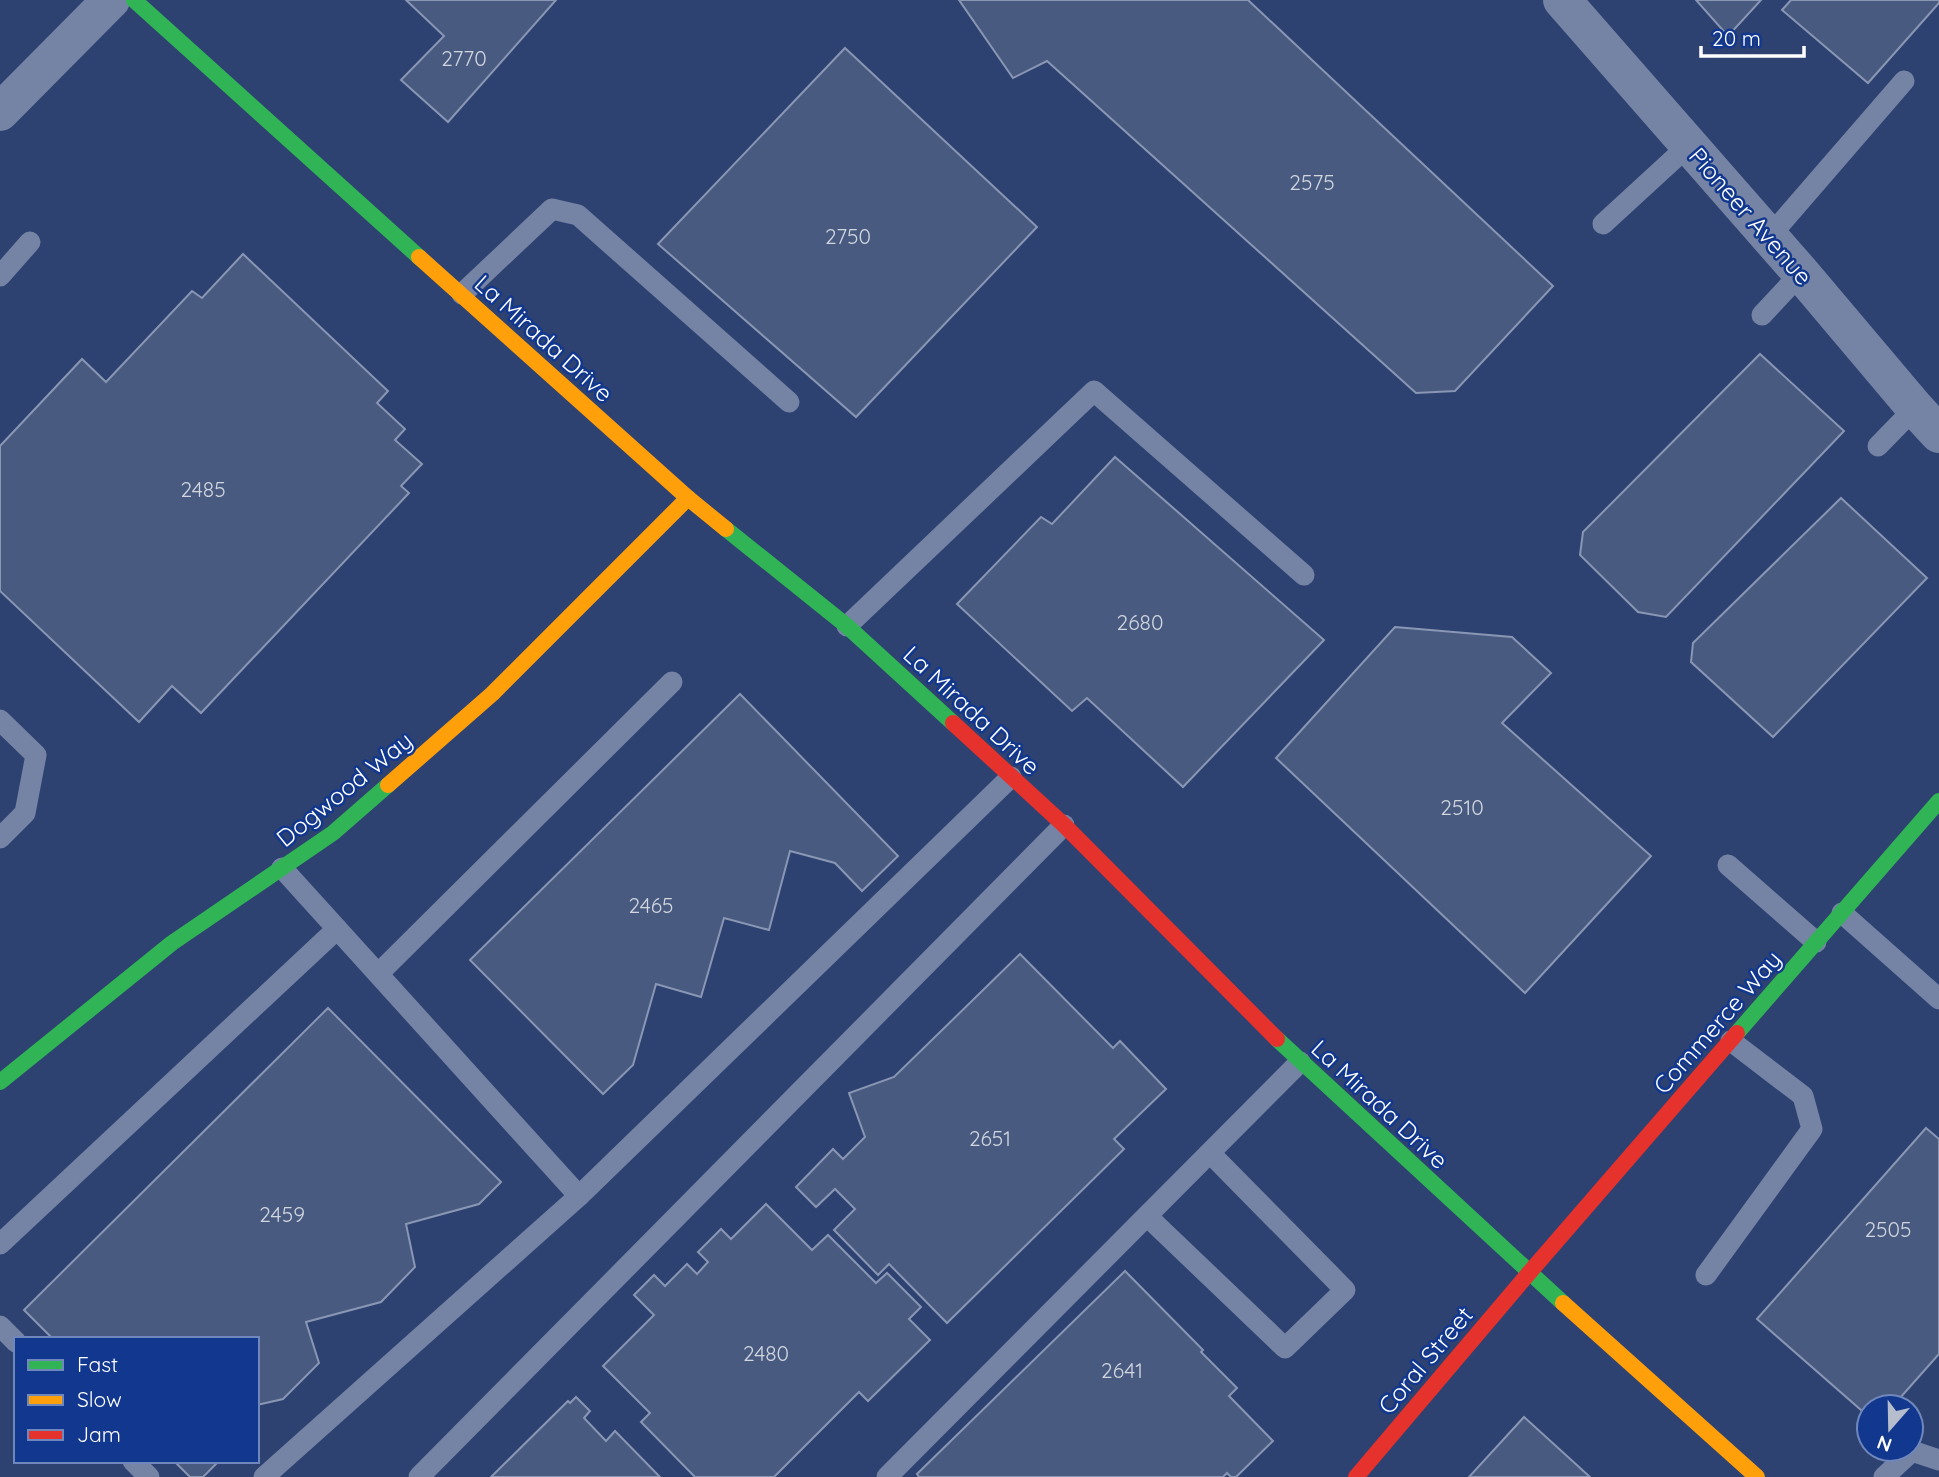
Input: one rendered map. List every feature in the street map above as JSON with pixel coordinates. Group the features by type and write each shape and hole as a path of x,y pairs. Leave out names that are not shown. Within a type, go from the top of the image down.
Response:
{"main road":[{"name":"La Mirada Drive","path":"134,0 688,498 848,626 1064,825 1300,1062 1757,1477"},
{"name":"Dogwood Way","path":"0,1082 172,943 333,833 492,694 688,498"},
{"name":"Commerce Way","path":"1530,1273 1939,801"},
{"name":"Coral Street","path":"1356,1477 1530,1273"}],"street":[{"path":"0,112 111,0"},
{"name":"Pioneer Avenue","path":"1562,0 1927,421"}],"lane":[{"path":"1769,237 1905,80"},
{"path":"1603,224 1689,145"},
{"path":"461,294 552,209 578,215 789,402"},
{"path":"0,276 30,242"},
{"path":"1762,316 1801,273"},
{"path":"848,626 1094,391 1304,575"},
{"path":"1878,446 1927,421"},
{"path":"379,973 672,682"},
{"path":"0,720 36,755 25,813 0,838"},
{"path":"264,1477 579,1196 1011,777"},
{"path":"419,1477 1064,825"},
{"path":"1728,865 1816,942"},
{"path":"282,868 579,1196"},
{"path":"1842,912 1939,999"},
{"path":"0,1244 337,929"},
{"path":"1706,1275 1812,1129 1803,1096 1731,1041"},
{"path":"887,1477 1300,1062"},
{"path":"1147,1216 1285,1348 1345,1290 1210,1153"},
{"path":"0,1326 14,1340"},
{"path":"1884,1477 1912,1451 1939,1460"},
{"path":"135,1463 149,1477"}],"building":[{"path":"406,0 556,0 448,122 401,80 444,36"},
{"path":"959,0 1248,0 1553,286 1455,391 1416,393 1047,61 1013,78"},
{"path":"1696,0 1761,0 1728,36"},
{"path":"1791,0 1939,0 1939,3 1868,83 1782,10"},
{"path":"845,48 1037,227 856,417 658,244"},
{"path":"243,254 388,391 377,403 405,429 395,440 422,464 401,486 409,493 201,713 172,686 139,722 0,591 0,446 82,359 106,382 192,291 202,298"},
{"path":"1760,354 1844,431 1666,617 1638,612 1580,555 1583,532"},
{"path":"1115,457 1324,640 1183,787 1087,698 1072,711 957,604 1041,517 1052,524"},
{"path":"1841,498 1927,578 1773,737 1691,662 1693,643"},
{"path":"1395,627 1512,637 1551,673 1502,723 1651,856 1525,993 1276,758"},
{"path":"740,694 898,856 862,891 835,863 790,851 769,930 724,918 701,997 656,984 633,1065 603,1094 470,960"},
{"path":"1020,954 1113,1048 1120,1041 1166,1089 1114,1139 1124,1149 947,1323 889,1264 878,1275 834,1230 855,1209 835,1189 816,1207 796,1187 833,1149 843,1159 865,1137 849,1093 894,1077"},
{"path":"328,1008 501,1182 479,1204 406,1224 415,1267 381,1302 306,1322 319,1363 283,1399 259,1405 259,1337 51,1337 24,1310"},
{"path":"1926,1128 1939,1139 1939,1354 1904,1393 1855,1393 1855,1405 1757,1319"},
{"path":"766,1204 812,1250 828,1235 876,1283 887,1273 921,1307 909,1319 930,1340 868,1401 859,1392 774,1477 695,1477 641,1422 650,1413 603,1366 654,1315 634,1295 654,1275 665,1286 687,1264 697,1274 708,1262 698,1252 721,1229 731,1239"},
{"path":"1125,1271 1237,1388 1229,1396 1273,1441 1236,1477 1227,1473 1223,1477 919,1477 917,1474"},
{"path":"576,1397 590,1411 584,1418 606,1441 615,1431 660,1477 491,1477 568,1401 570,1403"},
{"path":"1524,1417 1590,1477 1469,1477"},
{"path":"176,1463 217,1463 203,1477 190,1477"}],"traffic: fast":[{"path":"134,0 419,257"},
{"path":"726,529 847,626 953,723"},
{"path":"0,1082 172,943 333,833 388,785"},
{"path":"1737,1033 1939,801"},
{"path":"1277,1039 1563,1303"}],"traffic: slow":[{"path":"419,257 726,529"},
{"path":"388,785 492,694 688,498"},
{"path":"1563,1303 1757,1477"}],"traffic: jam":[{"path":"953,723 1064,825 1277,1039"},
{"path":"1356,1477 1737,1033"}]}
